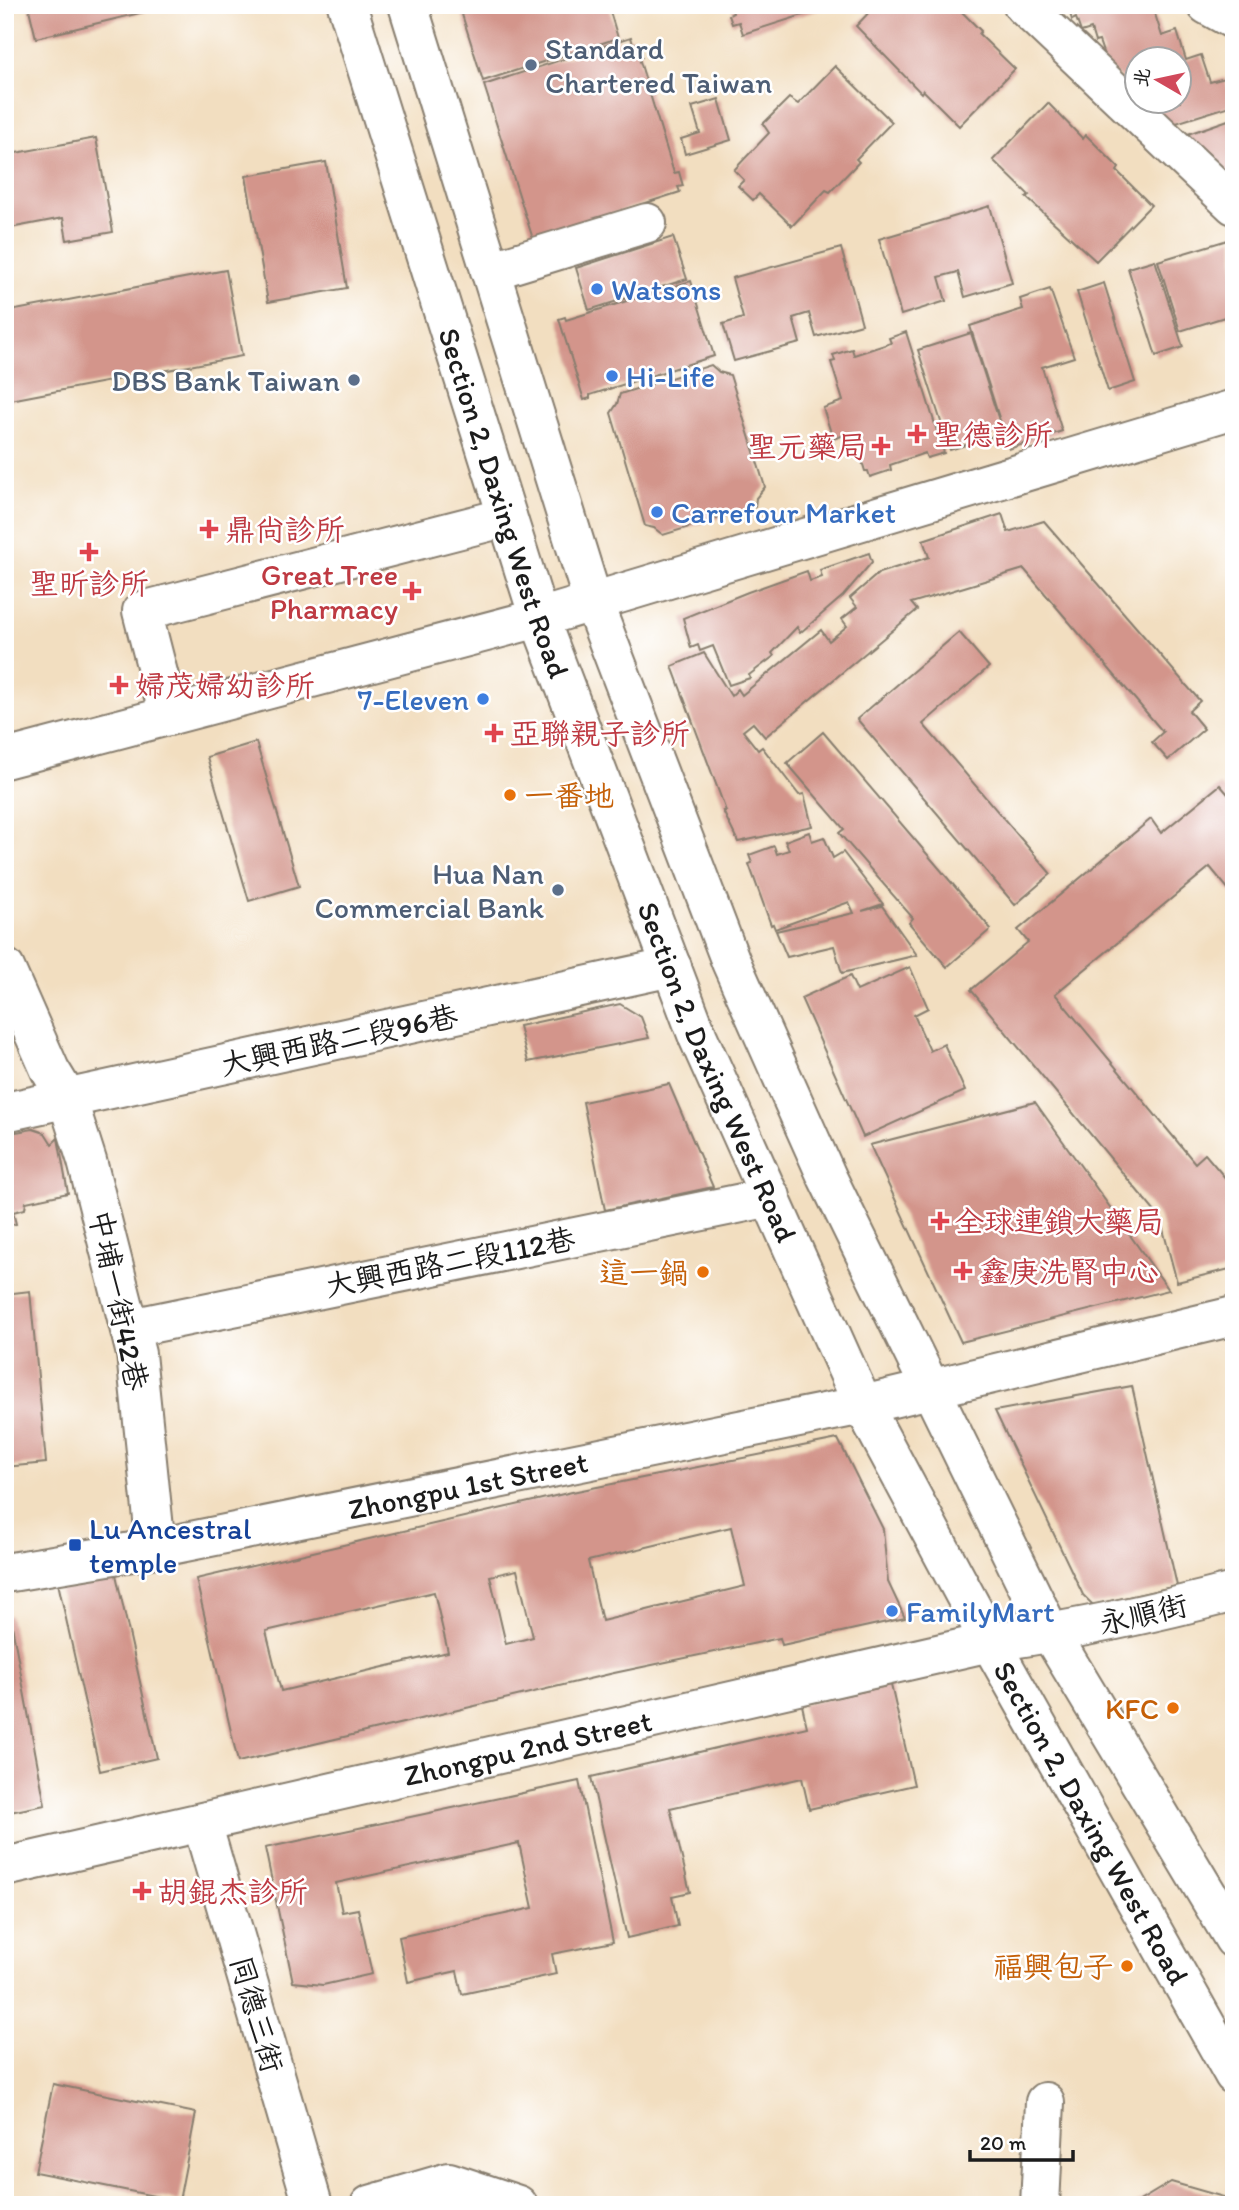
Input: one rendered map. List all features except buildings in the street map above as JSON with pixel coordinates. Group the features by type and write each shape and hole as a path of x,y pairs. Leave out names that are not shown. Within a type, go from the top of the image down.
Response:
{"street":[{"name":"Section 2, Daxing West Road","path":"346,5 540,618 698,1037 863,1405 990,1642 1234,2075"},
{"name":"Section 2, Daxing West Road","path":"408,5 593,602 732,962 827,1177 928,1388 1051,1634 1234,1939"},
{"path":"1023,5 1234,205"},
{"path":"1207,5 1234,20"},
{"path":"490,271 647,223"},
{"path":"5,759 540,618 1234,409"},
{"path":"169,716 142,611 507,517"},
{"name":"大興西路二段96巷","path":"5,1112 672,967"},
{"name":"中埔一街42巷","path":"5,968 50,1070 67,1098 87,1161 136,1354 156,1548"},
{"name":"大興西路二段112巷","path":"130,1328 771,1197"},
{"name":"Zhongpu 1st Street","path":"5,1573 156,1548 863,1405 1234,1316"},
{"name":"永順街","path":"1051,1634 1130,1619 1234,1592"},
{"name":"Zhongpu 2nd Street","path":"5,1867 990,1642 1051,1634"},
{"name":"同德三街","path":"202,1823 313,2205"},
{"path":"1040,2205 1045,2102"},
{"path":"370,2205 449,2182 518,2205"}],"place":[{"name":"Standard Chartered Taiwan","path":"531,65"},
{"name":"Watsons","path":"597,289"},
{"name":"Hi-Life","path":"612,376"},
{"name":"DBS Bank Taiwan","path":"354,380"},
{"name":"聖德診所","path":"917,434"},
{"name":"聖元藥局","path":"881,446"},
{"name":"Carrefour Market","path":"657,512"},
{"name":"鼎尚診所","path":"209,529"},
{"name":"聖昕診所","path":"89,552"},
{"name":"Great Tree Pharmacy","path":"412,591"},
{"name":"婦茂婦幼診所","path":"119,685"},
{"name":"7-Eleven","path":"483,699"},
{"name":"亞聯親子診所","path":"494,733"},
{"name":"一番地","path":"510,795"},
{"name":"Hua Nan Commercial Bank","path":"558,890"},
{"name":"全球連鎖大藥局","path":"940,1221"},
{"name":"鑫庚洗腎中心","path":"963,1271"},
{"name":"這一鍋","path":"703,1272"},
{"name":"Lu Ancestral temple","path":"75,1545"},
{"name":"FamilyMart","path":"892,1611"},
{"name":"KFC","path":"1173,1708"},
{"name":"胡錕杰診所","path":"142,1891"},
{"name":"福興包子","path":"1127,1966"}]}
